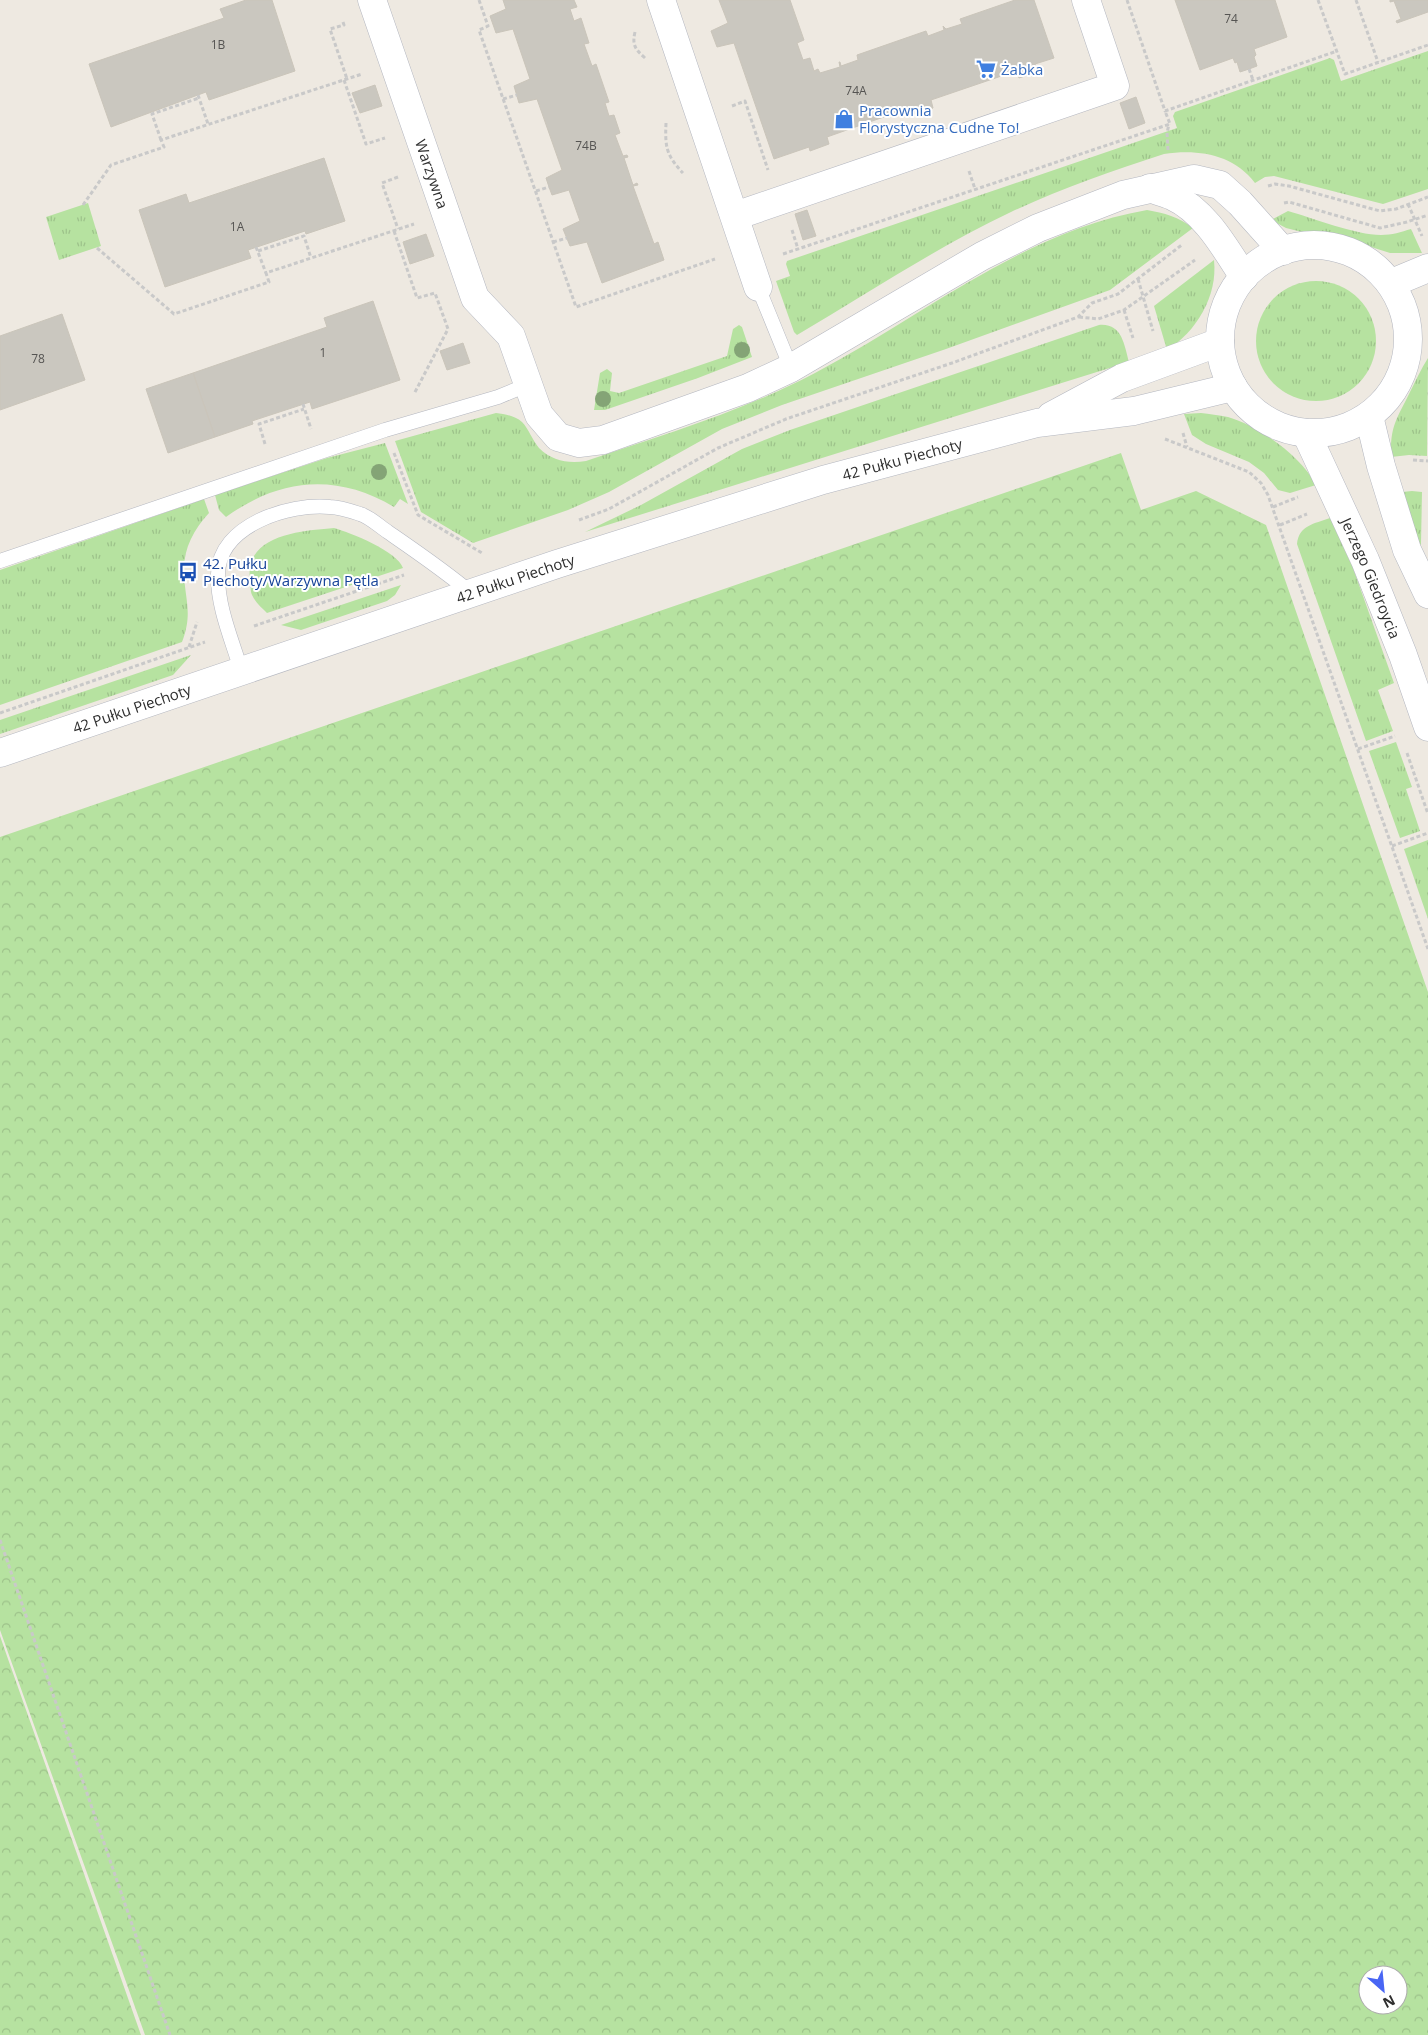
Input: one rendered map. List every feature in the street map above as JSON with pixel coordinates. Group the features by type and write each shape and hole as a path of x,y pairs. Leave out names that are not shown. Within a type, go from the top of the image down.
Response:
{"street":[{"name":"Warzywna","path":"372,0 475,298 511,336 527,385"},
{"path":"661,0 754,276"},
{"path":"735,216 1115,86 1086,0"},
{"path":"527,385 539,415 558,436 579,443 612,437 748,388 791,368 982,256 1030,232 1123,195 1194,180 1220,185 1240,203 1283,251"},
{"path":"1150,188 1173,196 1190,207 1221,240 1244,277"},
{"path":"1315,246 1342,250 1362,258 1392,283 1405,313 1419,327 1405,365 1390,395 1369,416 1347,428 1324,433 1306,433 1283,428 1263,419 1250,408 1233,387 1226,372 1220,342 1226,308 1233,291 1258,264 1283,251 1315,246"},
{"path":"1392,283 1426,255"},
{"name":"42 Pułku Piechoty","path":"1037,423 1122,378 1220,342"},
{"name":"42 Pułku Piechoty","path":"0,753 471,593 824,480 1037,423 1134,411 1233,387"},
{"path":"1369,416 1381,466 1408,550 1428,594"},
{"name":"Jerzego Giedroycia","path":"1306,433 1365,560 1403,655 1428,727"}],"lane":[{"path":"754,276 791,368"},
{"path":"0,561 385,430 498,397 527,385"},
{"path":"241,670 221,602 218,573 222,555 234,536 255,523 289,510 330,507 361,514 439,567 471,593"}],"path":[{"path":"479,0 488,26"},
{"path":"1128,0 1170,124 1167,133 1169,158"},
{"path":"1318,0 1345,74 1428,45"},
{"path":"1356,0 1378,62"},
{"path":"342,17 344,24 330,29 366,144 384,138 387,145"},
{"path":"492,25 479,30 576,307 722,256"},
{"path":"1165,111 1337,51"},
{"path":"1249,69 1253,80"},
{"path":"161,140 370,71"},
{"path":"503,99 517,95"},
{"path":"83,205 110,166 164,147 152,114 199,96 208,124"},
{"path":"730,107 745,101 770,175"},
{"path":"754,276 1170,124"},
{"path":"395,169 398,178 382,183 417,298 435,293 448,329 412,398"},
{"path":"1262,187 1275,184 1289,186 1380,211 1428,197"},
{"path":"536,191 549,186"},
{"path":"1278,203 1289,202 1380,228 1428,215"},
{"path":"1408,204 1426,255"},
{"path":"266,273 422,221"},
{"path":"97,248 174,314 269,282 257,249 304,236 311,258"},
{"path":"553,242 567,238"},
{"path":"572,522 608,509 718,448 786,419 952,363 1078,317 1092,303 1118,294 1190,238"},
{"path":"1078,317 1098,319 1124,310 1202,255"},
{"path":"1138,279 1154,334"},
{"path":"1124,310 1135,342"},
{"path":"303,404 309,423"},
{"path":"263,423 304,409"},
{"path":"385,430 418,515 485,555 479,556"},
{"path":"1163,438 1249,472 1261,483 1273,506 1428,949"},
{"path":"1273,506 1300,496"},
{"path":"1280,525 1307,514"},
{"path":"273,619 403,576"},
{"path":"0,712 197,645"},
{"path":"1358,748 1401,734"},
{"path":"1392,846 1428,834"},
{"path":"0,1540 170,2035"}],"green space":[{"path":"1428,51 1428,189 1383,204 1274,176 1265,177 1255,183 1246,173 1226,160 1202,153 1164,154 1086,181 1011,212 929,255 797,335 794,332 776,281 790,276 786,264 787,261 1177,128 1173,116 1175,112 1330,58 1334,60 1341,81"},
{"path":"88,203 101,246 59,260 46,217"},
{"path":"1147,210 1171,216 1193,228 1110,290 782,405 722,429 609,492 568,510 473,543 421,512 395,441 496,413 516,418 522,422 534,442 549,456 567,462 586,461 702,422 788,387 1016,256 1058,236 1102,221"},
{"path":"1288,211 1347,229 1371,234 1389,234 1411,229 1422,253 1390,253 1327,233 1306,233 1286,228 1271,220"},
{"path":"1214,260 1212,287 1209,300 1203,312 1187,333 1167,350 1154,306"},
{"path":"1316,281 1339,285 1359,298 1372,318 1376,341 1372,364 1359,384 1339,397 1316,401 1293,397 1273,384 1260,364 1256,341 1260,318 1273,298 1293,285"},
{"path":"739,325 742,327 752,357 605,410 594,410 600,373 607,369 612,373 610,391 619,393 727,356 733,329"},
{"path":"1099,325 1113,327 1117,331 1121,336 1129,362 585,532 641,505 742,449 790,430"},
{"path":"1428,358 1427,456 1391,457 1395,423"},
{"path":"1201,413 1228,417 1240,421 1266,435 1300,463 1316,485 1290,493 1278,490 1264,473 1249,462 1206,444 1192,435 1184,414"},
{"path":"385,443 408,504 400,499 394,507 373,496 351,489 330,485 309,485 267,494 246,504 226,517 219,510 215,495 327,458"},
{"path":"1121,453 1141,510 1196,491 1266,525 1428,992 1428,2035 145,2035 0,1630 0,837"},
{"path":"1402,492 1422,492 1421,544 1419,546"},
{"path":"204,499 209,513 194,533 185,556 184,573 188,615 182,642 0,705 0,570"},
{"path":"1330,518 1353,568 1394,683 1378,690 1393,731 1366,741 1297,544 1298,538 1304,529"},
{"path":"334,528 362,538 383,549 392,555 403,568 267,613 255,600 251,592 251,565 256,553 266,544 278,538 307,531"},
{"path":"401,585 395,595 387,601 301,630 281,625"},
{"path":"191,655 173,675 0,734 0,720"},
{"path":"1396,742 1412,787 1406,789 1420,831 1400,838 1369,751"},
{"path":"1428,840 1428,919 1404,849"},
{"path":"0,1636 8,1659 141,2035 0,2035"}],"building":[{"path":"246,0 272,0 295,71 209,100 206,92 111,127 89,64 224,18 220,9"},
{"path":"503,0 574,0 577,7 570,9 574,21 581,18 589,43 584,44 592,66 596,64 609,102 605,103 609,116 614,115 620,133 615,135 623,156 627,155 628,157 624,158 633,185 637,183 638,185 633,186 654,244 658,242 664,260 602,283 587,242 570,246 563,229 580,221 569,190 552,195 549,187 546,178 562,170 537,99 519,103 514,86 530,79 513,29 496,33 490,16 506,9"},
{"path":"719,0 790,0 804,40 797,43 803,60 810,58 814,71 818,69 820,73 840,67 839,62 841,66 858,60 857,55 926,31 928,36 944,30 943,26 946,29 962,24 960,19 1015,0 1034,0 1054,58 1035,64 1037,72 1019,78 1016,71 931,100 933,108 914,114 912,107 827,137 829,144 810,151 809,147 774,159 734,43 717,47 711,31 728,23"},
{"path":"1175,0 1275,0 1287,37 1254,49 1257,66 1240,72 1237,62 1235,63 1233,58 1200,70"},
{"path":"1390,0 1428,0 1428,12 1397,23 1396,21 1401,19 1394,1 1390,2"},
{"path":"375,85 382,106 360,113 352,93"},
{"path":"1136,97 1145,123 1129,129 1120,103"},
{"path":"324,158 345,221 306,234 305,231 248,250 251,258 165,287 139,210 186,194 189,203"},
{"path":"807,210 816,236 803,240 795,214"},
{"path":"426,234 434,256 410,264 403,242"},
{"path":"373,301 400,380 312,409 310,402 252,421 253,424 215,437 193,373 327,327 324,318"},
{"path":"62,314 85,380 0,410 0,336"},
{"path":"463,343 470,363 447,370 440,351"},
{"path":"193,373 215,437 168,453 146,389"}],"place":[{"name":"Żabka","path":"986,69"},
{"name":"Pracownia Florystyczna Cudne To!","path":"844,119"},
{"name":"42. Pułku Piechoty/Warzywna Pętla","path":"188,572"}]}
